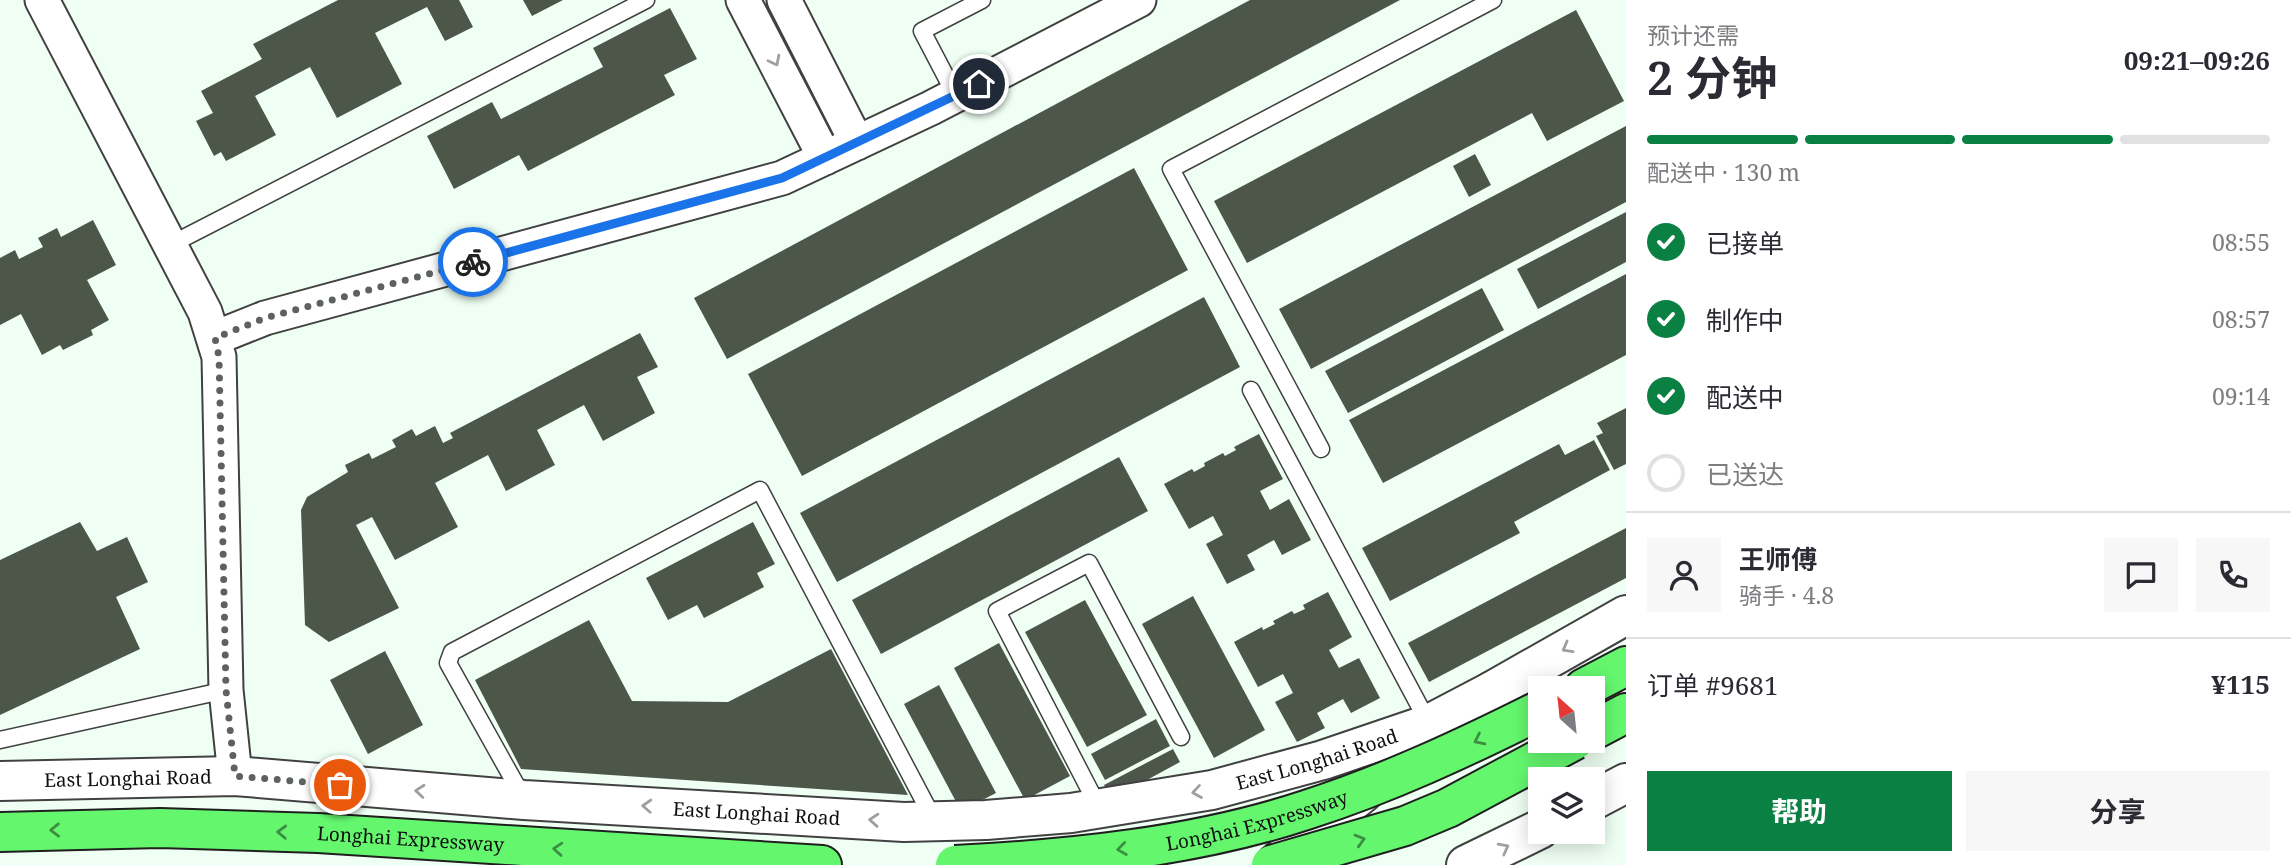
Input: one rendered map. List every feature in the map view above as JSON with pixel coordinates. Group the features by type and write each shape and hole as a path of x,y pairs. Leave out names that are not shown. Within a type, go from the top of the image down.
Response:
{"highway":[{"path":"1605,677 1626,666"},
{"path":"1605,724 1626,713"},
{"name":"Longhai Expressway","path":"955,865 1022,861 1141,846 1303,811 1397,778 1528,716"},
{"path":"1272,865 1405,826 1448,808 1552,753"},
{"name":"Longhai Expressway","path":"0,832 160,828 318,833 822,865"}],"street":[{"path":"42,0 205,312 215,338 219,357 226,690 235,776"},
{"path":"743,0 825,158"},
{"path":"783,0 857,143"},
{"path":"215,338 265,318 782,178 956,96 1139,0"},
{"path":"1272,865 1492,691 1626,615"},
{"name":"East Longhai Road","path":"0,781 235,776 524,800 935,822 1099,809 1212,790 1323,760 1429,724 1492,691"},
{"path":"1605,794 1626,783"},
{"path":"1466,865 1528,835"}],"lane":[{"path":"170,245 646,0"},
{"path":"956,96 922,31 982,0"},
{"path":"1321,449 1171,169 1493,0"},
{"path":"1251,390 1429,724"},
{"path":"524,800 448,663 452,652 760,490 935,822"},
{"path":"1099,809 997,611 1089,563 1181,737"},
{"path":"0,740 226,690"}],"building":[{"path":"338,0 459,0 473,27 445,41 427,7 375,33 402,84 337,118 310,67 255,96 276,135 226,161 221,152 214,156 196,121 213,113 201,91 262,59 253,44"},
{"path":"523,0 563,0 532,16"},
{"path":"1250,0 1400,0 727,359 694,298"},
{"path":"670,8 697,59 664,75 675,95 528,171 519,155 454,189 427,136 492,102 501,119 603,67 593,48"},
{"path":"1576,10 1624,101 1547,141 1532,113 1247,263 1214,201"},
{"path":"1626,126 1626,202 1311,369 1279,309"},
{"path":"1475,154 1491,185 1469,197 1453,166"},
{"path":"1134,168 1188,270 802,476 748,374"},
{"path":"1626,212 1626,262 1538,309 1517,269"},
{"path":"93,220 116,265 87,280 109,320 91,330 93,335 63,350 60,345 42,355 21,314 0,325 0,258 15,250 19,259 43,247 38,238 57,228 61,237"},
{"path":"1626,274 1626,355 1383,483 1349,420"},
{"path":"1482,288 1504,330 1348,413 1325,371"},
{"path":"1204,297 1240,367 837,582 800,513"},
{"path":"640,333 658,367 637,377 655,413 603,441 584,405 537,430 555,465 506,491 488,455 435,483 458,527 395,560 372,517 356,525 399,608 329,642 305,625 301,510 307,497 348,472 345,465 369,453 372,459 396,447 392,440 412,429 416,436 435,426 443,443 453,438 450,433"},
{"path":"1626,408 1626,464 1614,470 1596,436 1603,433 1597,423"},
{"path":"1259,434 1283,479 1260,491 1270,510 1289,499 1311,540 1282,555 1274,540 1247,555 1255,570 1227,584 1206,544 1223,535 1213,516 1189,529 1164,484 1192,469 1194,472 1223,453 1225,456 1236,450 1234,447"},
{"path":"1594,440 1610,470 1514,522 1520,533 1390,601 1362,548 1559,444 1565,455"},
{"path":"1119,457 1148,511 881,654 852,600"},
{"path":"80,522 97,551 127,537 148,582 116,597 140,649 0,715 0,560"},
{"path":"753,522 775,564 757,573 764,587 704,618 697,605 668,620 646,578"},
{"path":"1626,528 1626,578 1429,682 1408,643"},
{"path":"1328,592 1352,637 1329,650 1339,668 1359,658 1380,698 1351,713 1343,699 1317,713 1325,728 1297,742 1275,702 1293,693 1283,674 1258,687 1234,642 1262,627 1263,630 1275,624 1273,621 1292,611 1294,614 1305,609 1303,605"},
{"path":"1193,596 1265,730 1214,758 1142,624"},
{"path":"1085,600 1147,715 1087,747 1025,632"},
{"path":"589,620 632,701 728,702 831,649 908,795 521,769 475,680"},
{"path":"999,643 1070,776 1025,800 954,668"},
{"path":"385,651 423,725 368,754 330,680"},
{"path":"939,685 996,793 961,811 904,704"},
{"path":"1156,719 1170,746 1105,780 1091,754"},
{"path":"1173,749 1180,762 1112,799 1104,785"}],"way so far":[{"path":"340,785 235,776 226,690 219,357 215,338 265,318 473,262"}],"route":[{"path":"473,262 782,178 979,84"}]}
